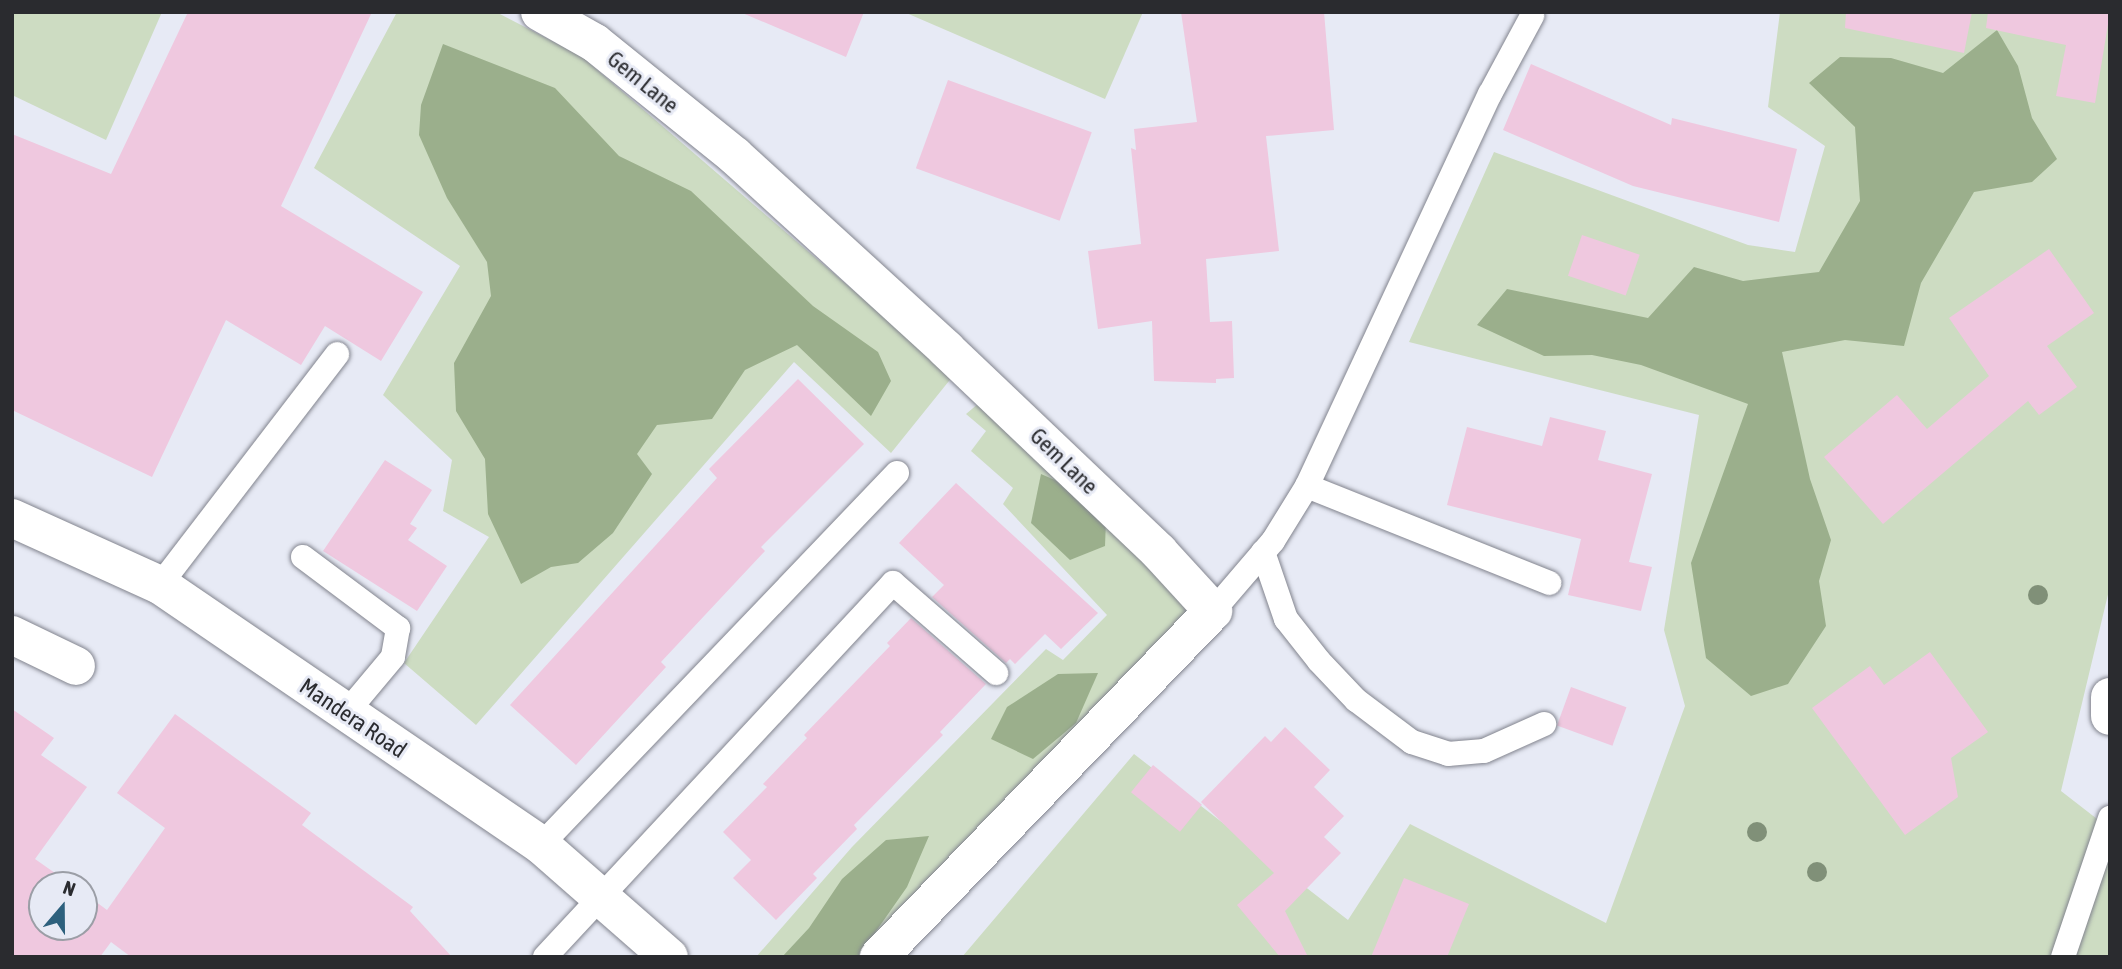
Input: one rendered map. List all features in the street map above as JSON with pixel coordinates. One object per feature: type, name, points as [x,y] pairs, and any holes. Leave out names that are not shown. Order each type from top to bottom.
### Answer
[{"type":"street","name":"Gem Lane","points":[[540,12],[595,43],[735,156],[946,349],[1159,552],[1213,611]]},
{"type":"street","name":"Mandera Road","points":[[12,518],[160,585],[541,845],[670,957]]},
{"type":"street","points":[[879,957],[1213,611]]},
{"type":"street","points":[[12,635],[76,666]]},
{"type":"street","points":[[2110,697],[2110,716]]},
{"type":"lane","points":[[1213,611],[1263,552],[1307,486],[1490,94],[1532,16]]},
{"type":"lane","points":[[160,585],[337,354]]},
{"type":"lane","points":[[541,845],[897,473]]},
{"type":"lane","points":[[1307,486],[1549,583]]},
{"type":"lane","points":[[1263,552],[1286,619],[1319,661],[1356,700],[1412,742],[1448,754],[1484,751],[1544,724]]},
{"type":"lane","points":[[303,557],[398,628],[393,657],[346,713]]},
{"type":"lane","points":[[545,957],[893,583],[996,673]]},
{"type":"lane","points":[[2063,957],[2110,818]]},
{"type":"green space","points":[[12,12],[162,12],[106,140],[12,95]]},
{"type":"green space","points":[[397,12],[496,12],[581,56],[953,376],[891,453],[794,362],[476,725],[404,663],[489,537],[443,511],[452,460],[383,395],[460,266],[314,168]]},
{"type":"green space","points":[[904,12],[1143,12],[1105,99]]},
{"type":"green space","points":[[1780,12],[2110,12],[2110,586],[2061,791],[2110,829],[2110,957],[962,957],[1134,754],[1348,920],[1410,824],[1606,923],[1685,706],[1664,630],[1699,415],[1409,342],[1494,152],[1748,245],[1795,252],[1825,146],[1768,107]]},
{"type":"green space","points":[[1997,30],[2018,66],[2032,118],[2057,159],[2032,182],[1974,192],[1921,283],[1904,346],[1845,340],[1782,352],[1810,479],[1831,540],[1819,581],[1826,626],[1788,684],[1751,696],[1706,658],[1691,563],[1748,404],[1641,365],[1592,355],[1544,356],[1477,325],[1507,289],[1648,318],[1694,267],[1743,281],[1819,272],[1860,201],[1855,127],[1809,83],[1840,57],[1891,58],[1943,73]]},
{"type":"green space","points":[[443,44],[555,88],[619,156],[691,191],[813,306],[878,352],[891,381],[871,416],[797,345],[745,370],[712,419],[657,425],[637,454],[652,474],[613,533],[578,563],[551,567],[521,584],[488,514],[485,459],[456,411],[454,363],[491,296],[487,262],[447,198],[419,135],[421,105]]},
{"type":"green space","points":[[985,398],[1201,610],[871,957],[756,957],[852,847],[1046,649],[1063,660],[1107,615],[1003,504],[1013,488],[971,451],[986,431],[966,414]]},
{"type":"green space","points":[[1041,474],[1073,488],[1106,520],[1105,546],[1070,560],[1031,523]]},
{"type":"green space","points":[[1098,673],[1076,723],[1033,759],[991,739],[1007,707],[1058,674]]},
{"type":"green space","points":[[929,836],[907,887],[858,957],[782,957],[809,928],[842,879],[886,840]]},
{"type":"building","points":[[188,12],[372,12],[281,206],[423,292],[381,361],[325,326],[301,365],[226,320],[152,477],[12,410],[12,134],[111,174]]},
{"type":"building","points":[[740,12],[864,12],[846,57]]},
{"type":"building","points":[[1181,12],[1324,12],[1334,130],[1266,136],[1279,251],[1206,259],[1210,322],[1232,321],[1234,378],[1216,379],[1216,383],[1154,381],[1152,321],[1098,329],[1088,251],[1141,244],[1131,148],[1136,150],[1134,129],[1197,122]]},
{"type":"building","points":[[1846,12],[1972,12],[1964,53],[1845,28]]},
{"type":"building","points":[[1988,12],[2110,12],[2095,103],[2056,96],[2066,45],[1986,28]]},
{"type":"building","points":[[1531,64],[1671,125],[1672,118],[1797,149],[1779,222],[1633,186],[1503,130]]},
{"type":"building","points":[[948,80],[1092,132],[1060,221],[916,168]]},
{"type":"building","points":[[1582,235],[1640,255],[1626,296],[1568,276]]},
{"type":"building","points":[[2049,249],[2094,313],[2047,346],[2077,387],[2039,415],[2028,401],[1883,524],[1824,457],[1897,395],[1927,429],[1989,376],[1949,318]]},
{"type":"building","points":[[798,379],[864,444],[761,547],[765,551],[661,662],[666,667],[576,765],[510,705],[717,478],[709,469]]},
{"type":"building","points":[[1550,417],[1606,431],[1598,460],[1652,474],[1629,562],[1652,567],[1641,611],[1568,595],[1581,539],[1447,505],[1467,427],[1542,446]]},
{"type":"building","points":[[385,460],[432,490],[410,524],[417,528],[408,540],[447,566],[417,611],[323,551]]},
{"type":"building","points":[[956,483],[1098,613],[1061,649],[1045,634],[1015,664],[1010,659],[1006,663],[932,597],[944,585],[899,543]]},
{"type":"building","points":[[911,618],[986,684],[940,732],[943,735],[854,825],[857,829],[813,874],[817,878],[776,920],[733,878],[751,860],[723,832],[767,787],[763,784],[807,738],[804,735],[890,646],[887,643]]},
{"type":"building","points":[[1930,652],[1988,732],[1951,758],[1958,797],[1905,835],[1812,708],[1870,666],[1884,685]]},
{"type":"building","points":[[1571,687],[1626,707],[1612,746],[1557,726]]},
{"type":"building","points":[[12,709],[54,738],[41,755],[87,787],[35,859],[52,871],[28,871],[28,941],[98,941],[98,903],[107,910],[165,828],[117,793],[175,714],[311,813],[302,825],[413,907],[410,911],[452,957],[131,957],[111,942],[100,957],[12,957]]},
{"type":"building","points":[[1285,727],[1330,770],[1314,787],[1344,816],[1324,837],[1341,853],[1285,911],[1308,957],[1280,957],[1237,905],[1274,873],[1201,802],[1265,736],[1271,742]]},
{"type":"building","points":[[1153,765],[1202,805],[1180,832],[1131,792]]},
{"type":"building","points":[[1404,878],[1469,904],[1447,957],[1371,957]]}]
